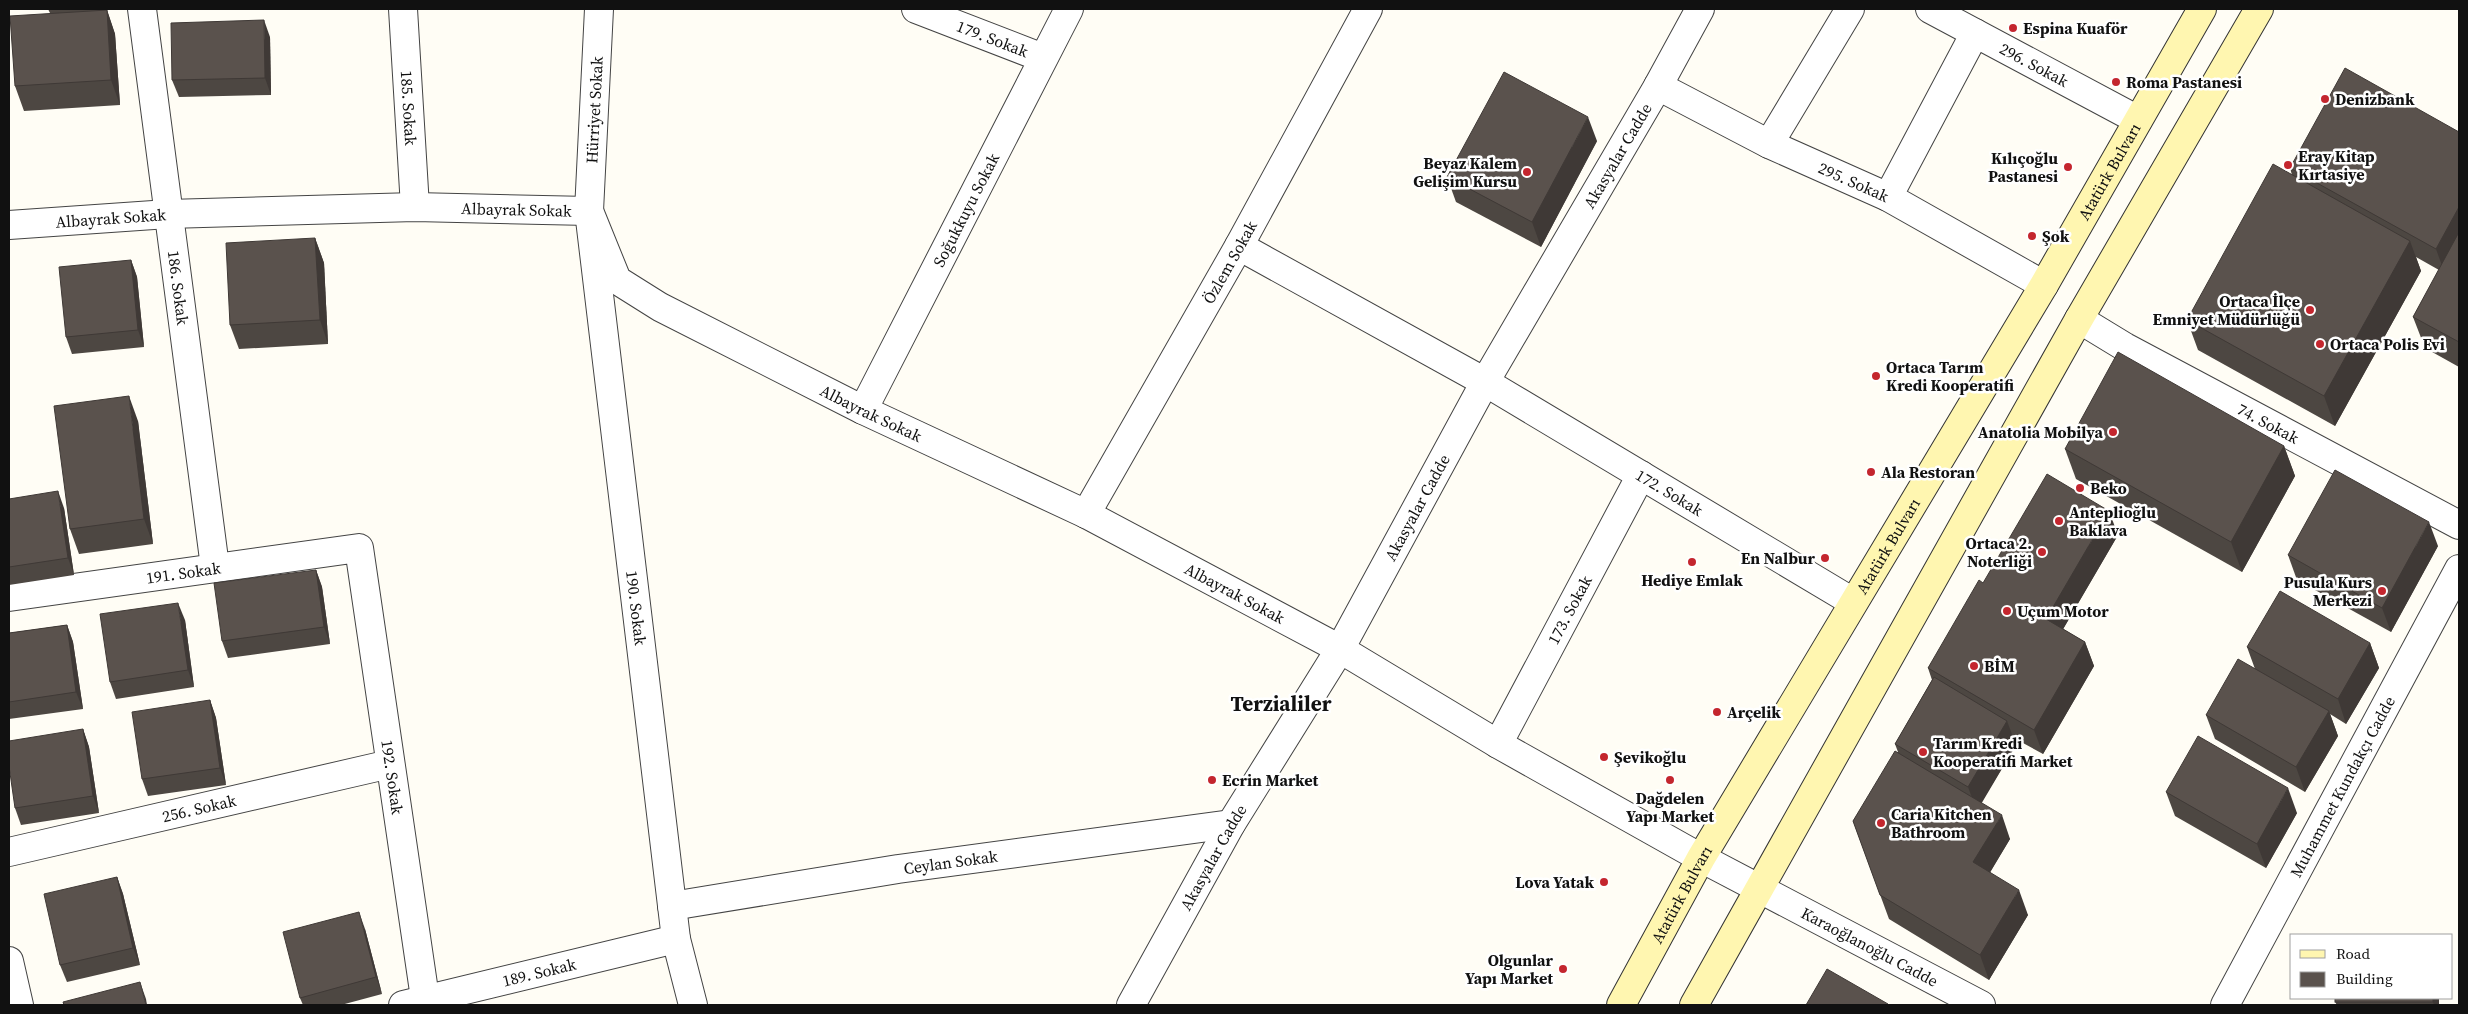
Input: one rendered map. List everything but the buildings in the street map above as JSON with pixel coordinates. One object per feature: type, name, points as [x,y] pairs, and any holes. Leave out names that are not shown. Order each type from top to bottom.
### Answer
[{"type":"main road","name":"Atatürk Bulvarı","points":[[1621,1005],[1701,858],[2044,285],[2202,9]]},
{"type":"main road","points":[[1694,1005],[2079,319],[2259,9]]},
{"type":"street","name":"186. Sokak","points":[[142,9],[215,567]]},
{"type":"street","name":"185. Sokak","points":[[403,9],[414,207]]},
{"type":"street","name":"Hürriyet Sokak","points":[[588,211],[599,9]]},
{"type":"street","name":"179. Sokak","points":[[916,9],[1043,58]]},
{"type":"street","name":"Soğukkuyu Sokak","points":[[863,410],[1069,9]]},
{"type":"street","name":"Özlem Sokak","points":[[1086,514],[1239,246],[1368,9]]},
{"type":"street","name":"Akasyalar Cadde","points":[[1131,1005],[1231,824],[1340,649],[1485,382],[1658,86],[1700,9]]},
{"type":"street","points":[[1769,144],[1850,9]]},
{"type":"street","name":"296. Sokak","points":[[1930,9],[2138,120]]},
{"type":"street","points":[[1888,197],[1975,33]]},
{"type":"street","name":"295. Sokak","points":[[1658,86],[1769,144],[1888,197],[2044,285]]},
{"type":"street","name":"Albayrak Sokak","points":[[9,225],[168,214],[414,207],[588,211],[617,280],[660,307],[863,410],[1086,514],[1340,649],[1498,744],[1701,858]]},
{"type":"street","name":"190. Sokak","points":[[588,211],[676,938],[693,1005]]},
{"type":"street","name":"172. Sokak","points":[[1239,246],[1485,382],[1854,602]]},
{"type":"street","name":"74. Sokak","points":[[2079,319],[2133,352],[2459,525]]},
{"type":"street","name":"173. Sokak","points":[[1498,744],[1641,475]]},
{"type":"street","name":"191. Sokak","points":[[9,597],[359,548]]},
{"type":"street","name":"192. Sokak","points":[[359,548],[390,764],[418,1003]]},
{"type":"street","name":"Muhammet Kundakçı Cadde","points":[[2225,1005],[2459,569]]},
{"type":"street","name":"256. Sokak","points":[[9,852],[390,764]]},
{"type":"street","name":"Ceylan Sokak","points":[[672,906],[898,869],[1231,824]]},
{"type":"street","name":"Karaoğlanoğlu Cadde","points":[[1701,858],[1760,887],[1981,1005]]},
{"type":"street","name":"189. Sokak","points":[[418,1003],[676,938]]},
{"type":"street","points":[[9,961],[19,1005]]},
{"type":"place","name":"Espina Kuaför","points":[[2013,28]]},
{"type":"place","name":"Roma Pastanesi","points":[[2116,82]]},
{"type":"place","name":"Denizbank","points":[[2325,99]]},
{"type":"place","name":"Eray Kitap Kırtasiye","points":[[2288,165]]},
{"type":"place","name":"Kılıçoğlu Pastanesi","points":[[2068,167]]},
{"type":"place","name":"Beyaz Kalem Gelişim Kursu","points":[[1527,172]]},
{"type":"place","name":"Şok","points":[[2032,236]]},
{"type":"place","name":"Ortaca İlçe Emniyet Müdürlüğü","points":[[2310,310]]},
{"type":"place","name":"Ortaca Polis Evi","points":[[2320,344]]},
{"type":"place","name":"Ortaca Tarım Kredi Kooperatifi","points":[[1876,376]]},
{"type":"place","name":"Anatolia Mobilya","points":[[2113,432]]},
{"type":"place","name":"Ala Restoran","points":[[1871,472]]},
{"type":"place","name":"Beko","points":[[2080,488]]},
{"type":"place","name":"Anteplioğlu Baklava","points":[[2059,521]]},
{"type":"place","name":"Ortaca 2. Noterliği","points":[[2042,552]]},
{"type":"place","name":"En Nalbur","points":[[1825,558]]},
{"type":"place","name":"Hediye Emlak","points":[[1692,562]]},
{"type":"place","name":"Pusula Kurs Merkezi","points":[[2382,591]]},
{"type":"place","name":"Uçum Motor","points":[[2007,611]]},
{"type":"place","name":"BİM","points":[[1974,666]]},
{"type":"place","name":"Arçelik","points":[[1717,712]]},
{"type":"place","name":"Tarım Kredi Kooperatifi Market","points":[[1923,752]]},
{"type":"place","name":"Şevikoğlu","points":[[1604,757]]},
{"type":"place","name":"Ecrin Market","points":[[1212,780]]},
{"type":"place","name":"Dağdelen Yapı Market","points":[[1670,780]]},
{"type":"place","name":"Caria Kitchen Bathroom","points":[[1881,823]]},
{"type":"place","name":"Lova Yatak","points":[[1604,882]]},
{"type":"place","name":"Olgunlar Yapı Market","points":[[1563,969]]},
{"type":"district","name":"Terzialiler","points":[[1281,703]]}]
